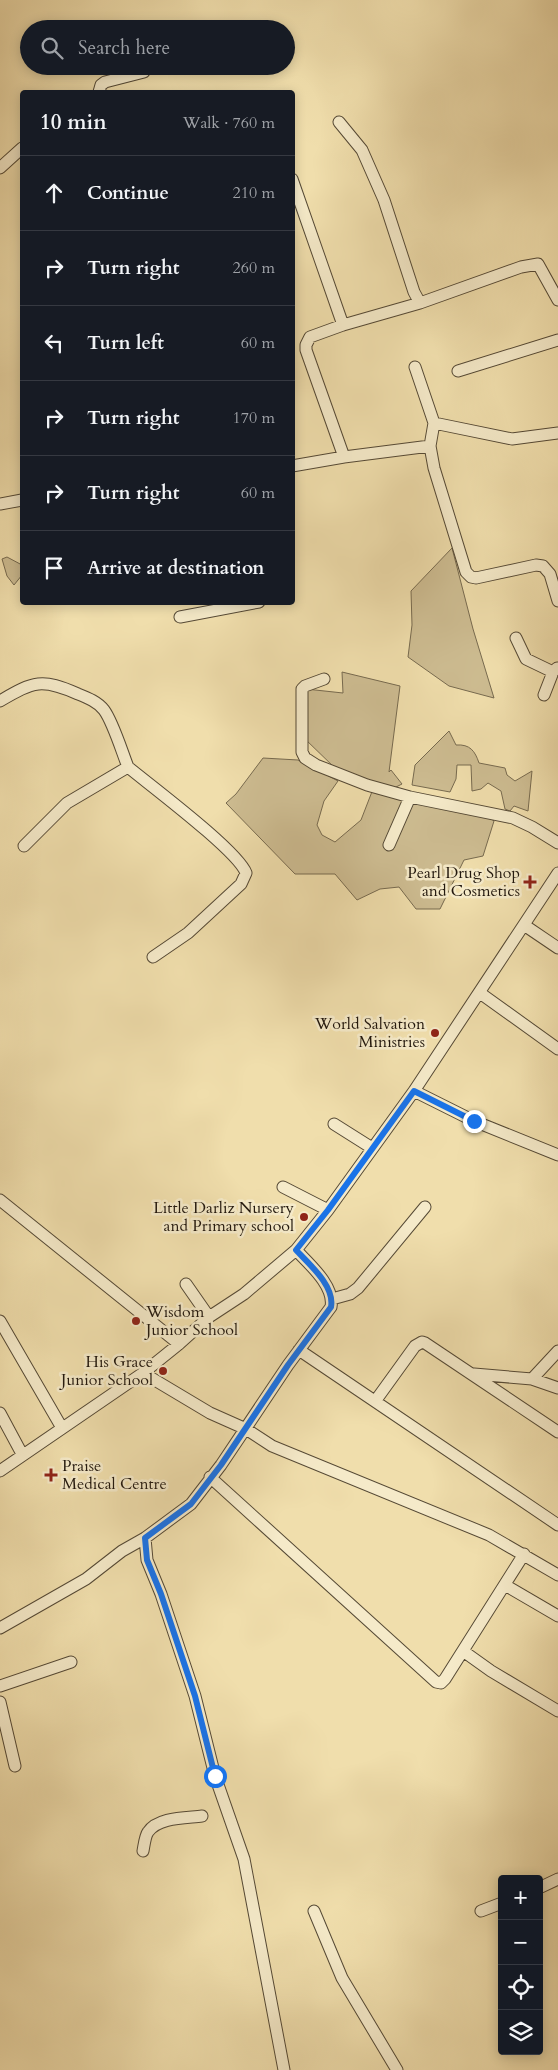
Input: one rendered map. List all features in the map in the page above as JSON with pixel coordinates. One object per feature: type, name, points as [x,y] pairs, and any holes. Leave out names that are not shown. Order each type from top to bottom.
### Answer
[{"type":"street","points":[[100,90],[101,84],[105,82],[132,75]]},
{"type":"street","points":[[339,122],[362,150],[384,200],[414,292],[420,303]]},
{"type":"street","points":[[0,168],[20,150]]},
{"type":"street","points":[[295,188],[343,325]]},
{"type":"street","points":[[344,457],[306,350],[306,344],[310,336],[420,303],[522,267],[538,264],[558,300]]},
{"type":"street","points":[[458,371],[558,340]]},
{"type":"street","points":[[415,367],[434,423],[430,446],[434,468],[466,572],[471,577],[476,578],[536,565],[542,566],[550,574],[558,601]]},
{"type":"street","points":[[434,423],[512,439],[558,433]]},
{"type":"street","points":[[295,465],[430,446]]},
{"type":"street","points":[[0,504],[20,500]]},
{"type":"street","points":[[180,618],[244,605]]},
{"type":"street","points":[[516,638],[526,659],[555,669],[544,695]]},
{"type":"street","points":[[324,679],[302,689],[301,745],[305,758],[316,765],[367,785],[410,797],[513,818],[532,826],[558,843]]},
{"type":"street","points":[[0,701],[36,684],[49,683],[96,703],[106,713],[128,767],[200,826],[242,865],[246,873],[241,884],[188,933],[153,957]]},
{"type":"street","points":[[24,846],[67,802],[128,767]]},
{"type":"street","points":[[389,844],[410,797]]},
{"type":"street","points":[[0,1471],[142,1373],[209,1317],[244,1294],[296,1250],[328,1210],[414,1091],[558,873]]},
{"type":"street","points":[[524,925],[558,948]]},
{"type":"street","points":[[480,993],[558,1049]]},
{"type":"street","points":[[414,1091],[474,1121],[558,1155]]},
{"type":"street","points":[[334,1124],[372,1148]]},
{"type":"street","points":[[283,1187],[328,1210]]},
{"type":"street","points":[[0,1200],[179,1344]]},
{"type":"street","points":[[332,1299],[350,1294],[358,1288],[425,1207]]},
{"type":"street","points":[[0,1628],[86,1579],[122,1551],[145,1538],[191,1504],[331,1307],[332,1299],[325,1284],[296,1250]]},
{"type":"street","points":[[186,1284],[209,1317]]},
{"type":"street","points":[[0,1321],[62,1428]]},
{"type":"street","points":[[376,1400],[415,1346],[422,1342],[430,1345],[558,1432]]},
{"type":"street","points":[[299,1350],[376,1400],[478,1472],[558,1525]]},
{"type":"street","points":[[532,1379],[558,1350]]},
{"type":"street","points":[[142,1373],[210,1413],[246,1429],[278,1448],[488,1536],[524,1554],[558,1575]]},
{"type":"street","points":[[472,1374],[532,1379],[558,1388]]},
{"type":"street","points":[[0,1413],[22,1454]]},
{"type":"street","points":[[210,1477],[436,1682],[441,1684],[446,1679],[524,1554]]},
{"type":"street","points":[[145,1538],[147,1560],[161,1594],[195,1696],[215,1776],[244,1859],[284,2070]]},
{"type":"street","points":[[122,1551],[139,1555],[147,1560]]},
{"type":"street","points":[[505,1585],[558,1616]]},
{"type":"street","points":[[463,1651],[491,1671],[558,1711]]},
{"type":"street","points":[[0,1686],[72,1662]]},
{"type":"street","points":[[0,1702],[16,1766]]},
{"type":"street","points":[[143,1852],[148,1832],[159,1823],[202,1816]]},
{"type":"street","points":[[543,1886],[558,1879]]},
{"type":"street","points":[[481,1911],[498,1905]]},
{"type":"street","points":[[314,1911],[342,1978],[397,2070]]},
{"type":"shaded area","points":[[452,548],[473,629],[494,698],[449,686],[408,657],[412,625],[411,591]]},
{"type":"shaded area","points":[[7,557],[20,564],[20,578],[14,585],[7,576],[2,559]]},
{"type":"shaded area","points":[[342,672],[400,686],[389,772],[391,770],[402,784],[392,789],[336,769],[304,738],[306,689],[343,693]]},
{"type":"shaded area","points":[[449,731],[456,745],[471,749],[479,763],[505,768],[507,775],[515,781],[532,771],[528,811],[514,806],[510,811],[505,809],[501,791],[488,783],[481,789],[472,791],[471,765],[457,765],[456,779],[450,792],[412,785],[415,765]]},
{"type":"shaded area","points":[[263,758],[298,760],[338,781],[324,801],[317,825],[322,835],[335,842],[361,820],[373,789],[486,815],[494,821],[483,856],[464,860],[440,909],[416,909],[399,887],[380,889],[357,900],[335,874],[295,874],[226,803],[236,794]]},
{"type":"place","name":"Pearl Drug Shop and Cosmetics","points":[[530,882]]},
{"type":"place","name":"World Salvation Ministries","points":[[435,1033]]},
{"type":"place","name":"Little Darliz Nursery and Primary school","points":[[304,1217]]},
{"type":"place","name":"Wisdom Junior School","points":[[136,1321]]},
{"type":"place","name":"His Grace Junior School","points":[[163,1371]]},
{"type":"place","name":"Praise Medical Centre","points":[[51,1475]]},
{"type":"route","points":[[215,1776],[195,1696],[161,1594],[147,1560],[144,1547],[145,1538],[191,1504],[221,1465],[288,1365],[331,1307],[332,1298],[325,1284],[296,1250],[328,1210],[414,1091],[474,1121]]}]
